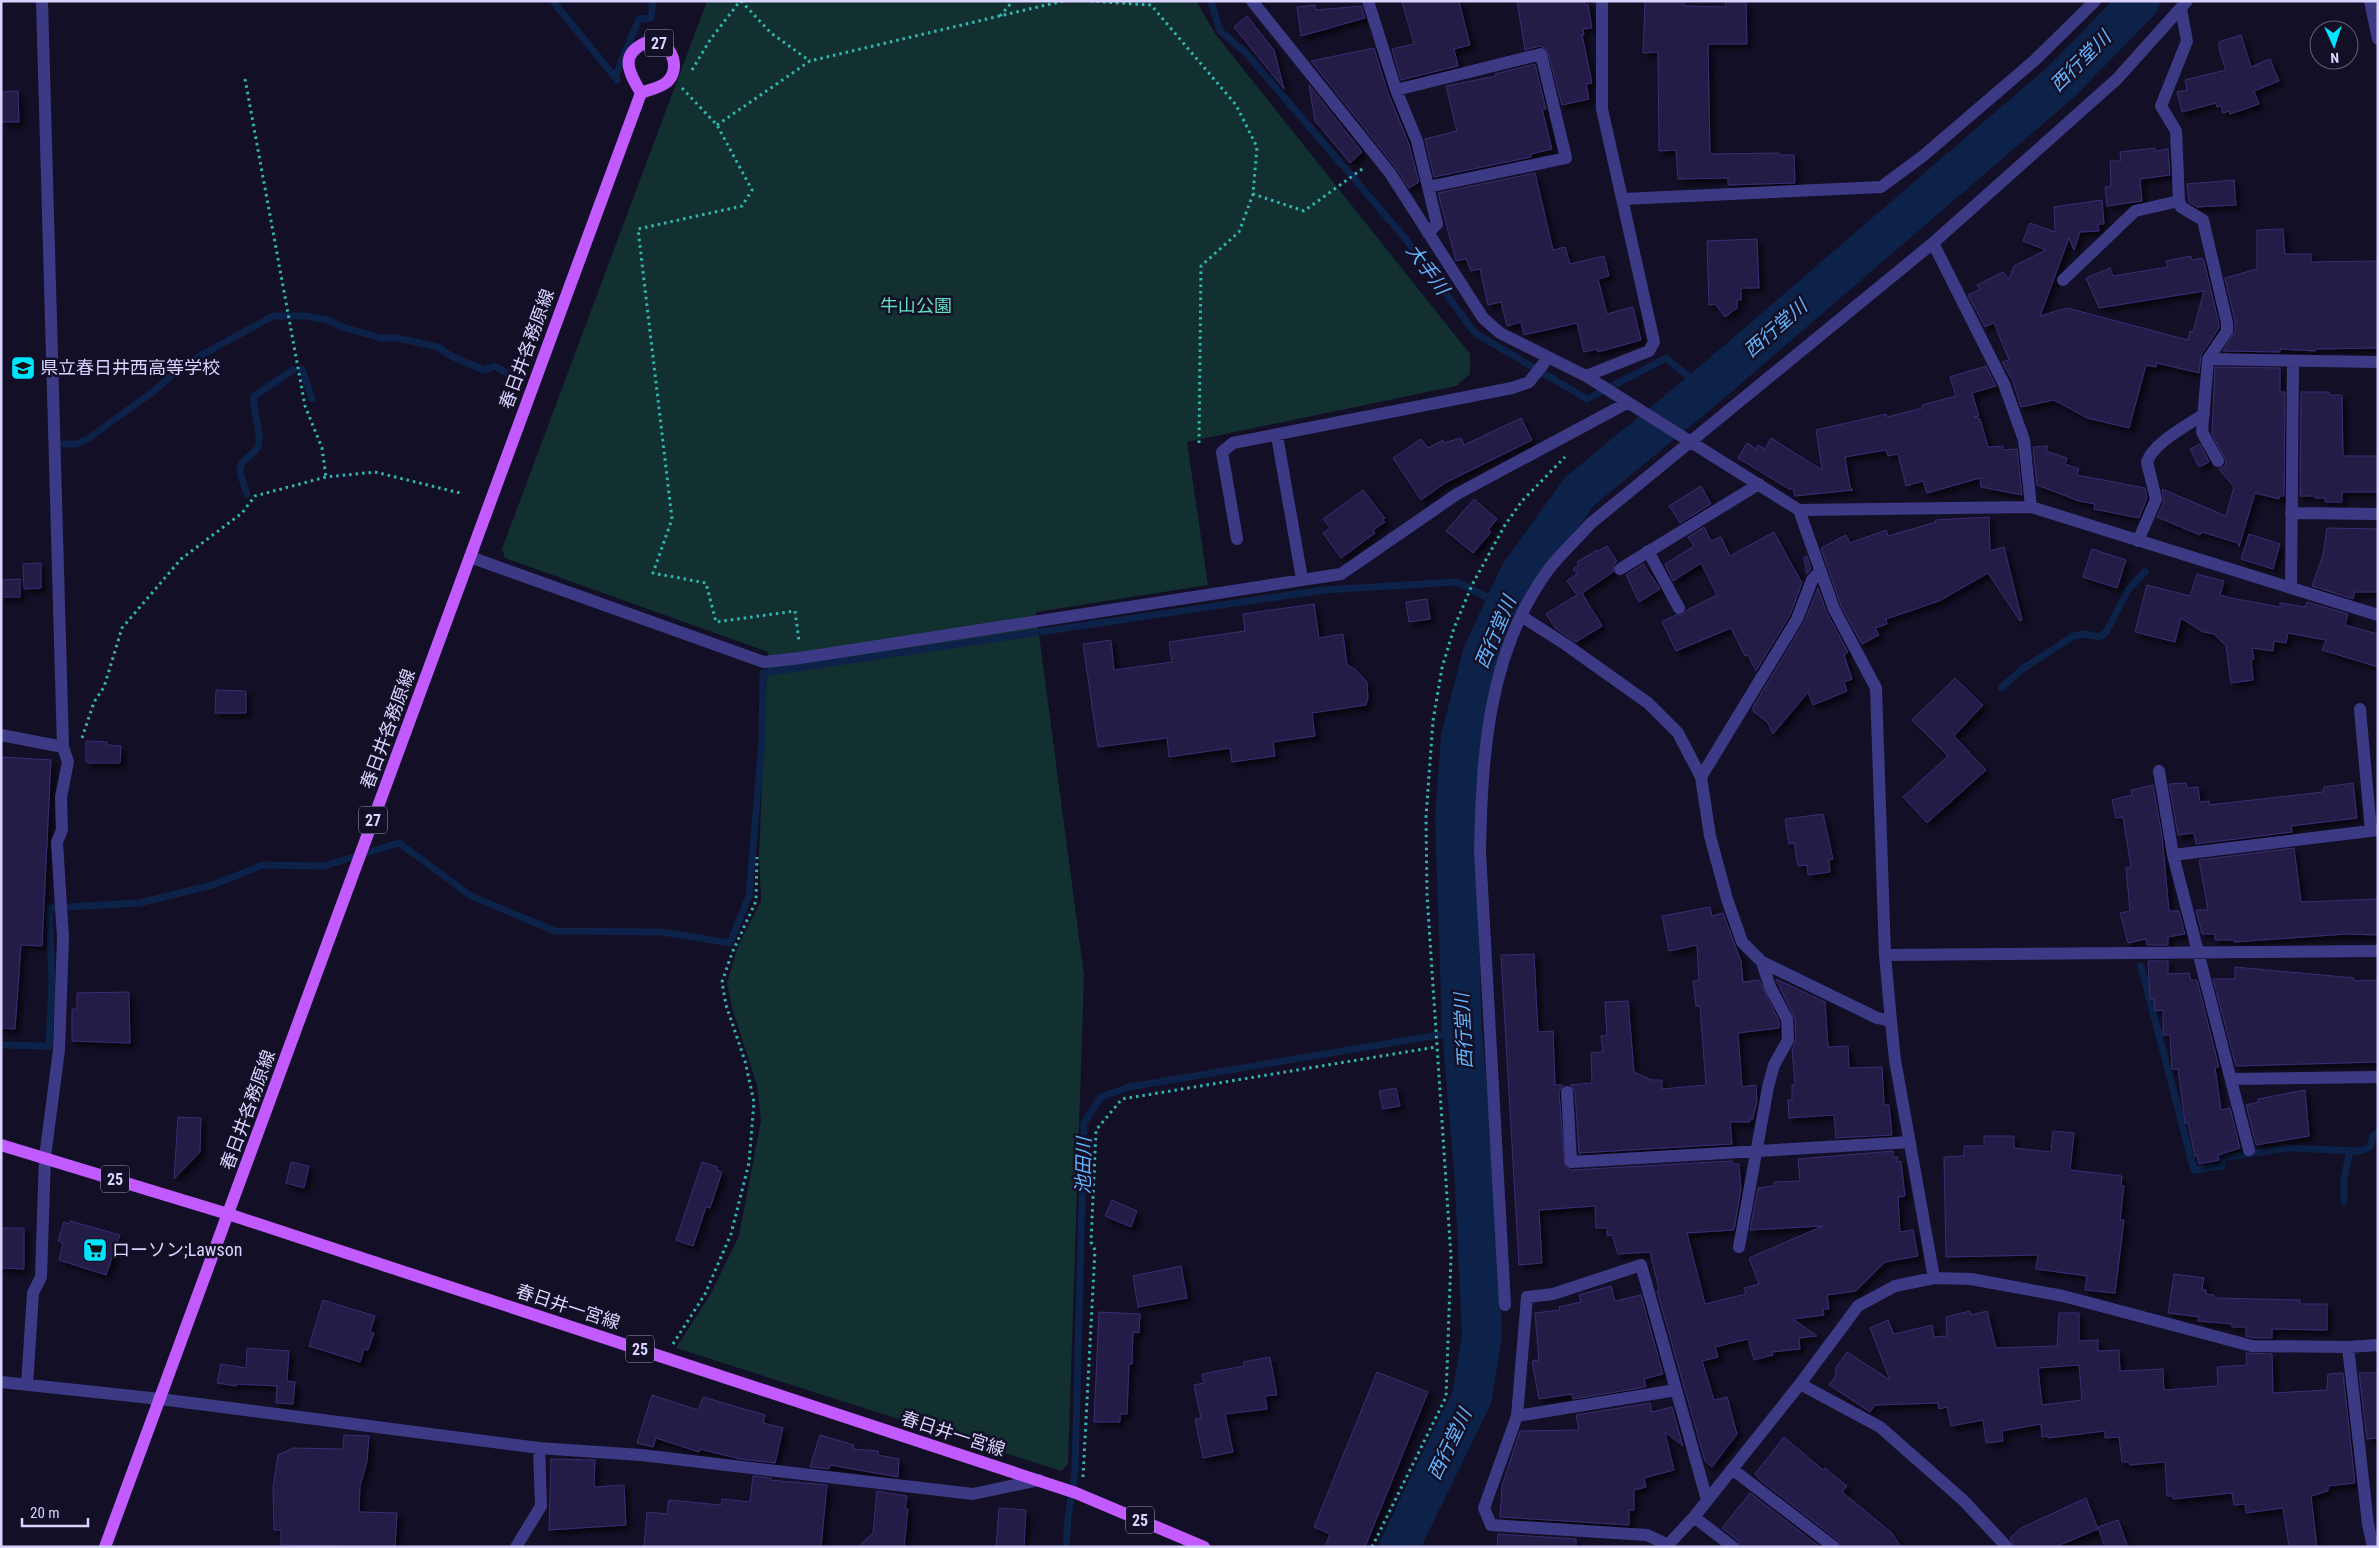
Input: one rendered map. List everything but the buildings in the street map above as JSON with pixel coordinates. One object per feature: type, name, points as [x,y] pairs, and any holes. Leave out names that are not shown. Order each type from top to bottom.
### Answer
[{"type":"main road","name":"春日井各務原線","points":[[105,1547],[641,93]]},
{"type":"main road","name":"春日井一宮線","points":[[1,1145],[228,1214],[1039,1480],[1079,1494],[1204,1547]]},
{"type":"street","points":[[27,1385],[33,1294],[41,1277],[45,1157],[59,1050],[63,938],[57,842],[62,830],[61,797],[68,762],[64,751],[42,1]]},
{"type":"street","points":[[1252,1],[1390,173],[1483,318],[1500,333],[1586,376],[1799,510],[2032,507],[2378,615]]},
{"type":"street","points":[[1368,1],[1396,90],[1417,141],[1437,224],[1428,233]]},
{"type":"street","points":[[1586,376],[1649,351],[1654,342],[1602,109],[1602,1]]},
{"type":"street","points":[[1623,199],[1881,187],[1922,156],[2034,60],[2095,1]]},
{"type":"street","points":[[2370,1],[2378,39]]},
{"type":"street","points":[[2184,5],[2187,41],[2161,106],[2176,131],[2179,201],[2181,207],[2203,220],[2228,323],[2227,331],[2208,360],[2202,432],[2218,461]]},
{"type":"street","points":[[1505,1305],[1480,852],[1482,786],[1490,711],[1503,660],[1521,616],[1550,569],[1590,524],[1933,243],[2117,79],[2184,5]]},
{"type":"street","points":[[1396,90],[1541,54],[1566,158],[1428,187]]},
{"type":"street","points":[[2063,280],[2135,211],[2179,201]]},
{"type":"street","points":[[1933,243],[2004,384],[2024,440],[2032,507]]},
{"type":"street","points":[[1237,539],[1222,452],[1233,443],[1277,436],[1512,388],[1529,382],[1548,358]]},
{"type":"street","points":[[2208,360],[2378,362]]},
{"type":"street","points":[[2290,588],[2293,360]]},
{"type":"street","points":[[470,557],[764,662],[800,658],[1341,574],[1456,494],[1627,403]]},
{"type":"street","points":[[2138,541],[2156,499],[2147,462],[2149,457],[2170,436],[2204,414]]},
{"type":"street","points":[[1277,436],[1302,579]]},
{"type":"street","points":[[1620,569],[1759,484]]},
{"type":"street","points":[[1799,510],[1834,609],[1876,688],[1885,955],[1891,1021],[1895,1060],[1934,1278]]},
{"type":"street","points":[[2291,513],[2378,514]]},
{"type":"street","points":[[1648,551],[1679,608]]},
{"type":"street","points":[[1702,777],[1797,618],[1812,580],[1820,571]]},
{"type":"street","points":[[1521,616],[1648,702],[1678,733],[1702,777],[1710,836],[1727,899],[1742,942],[1762,962],[1877,1018],[1891,1021]]},
{"type":"street","points":[[2173,855],[2374,831],[2360,709]]},
{"type":"street","points":[[1,735],[64,751]]},
{"type":"street","points":[[2159,771],[2173,855],[2249,1150]]},
{"type":"street","points":[[1885,955],[2378,950]]},
{"type":"street","points":[[1739,1247],[1774,1065],[1788,1040],[1787,1019],[1770,987],[1762,962]]},
{"type":"street","points":[[2231,1079],[2378,1077]]},
{"type":"street","points":[[1567,1092],[1571,1162],[1910,1142]]},
{"type":"street","points":[[1707,1500],[1641,1265],[1553,1294],[1527,1297],[1517,1416],[1484,1508],[1491,1525],[1647,1535],[1668,1546],[1694,1517],[1800,1384],[1858,1306],[1895,1286],[1934,1278],[1972,1279],[2063,1296],[2252,1346],[2348,1347],[2378,1345]]},
{"type":"street","points":[[2348,1347],[2373,1524],[2372,1547]]},
{"type":"street","points":[[1,1382],[160,1399],[539,1448],[640,1455],[973,1494],[1039,1480]]},
{"type":"street","points":[[1800,1384],[1880,1427],[1962,1500],[2007,1547]]},
{"type":"street","points":[[1517,1416],[1676,1390]]},
{"type":"street","points":[[516,1547],[541,1506],[539,1448]]},
{"type":"street","points":[[1732,1469],[1834,1547]]},
{"type":"street","points":[[1694,1517],[1733,1547]]},
{"type":"path","points":[[691,72],[710,40],[741,1],[771,33],[810,61]]},
{"type":"path","points":[[1000,16],[1013,1]]},
{"type":"path","points":[[717,125],[810,61],[1063,1]]},
{"type":"path","points":[[1090,1],[1150,3],[1236,105],[1258,148],[1253,194],[1239,232],[1201,266],[1199,443]]},
{"type":"path","points":[[246,79],[305,406],[322,448],[326,477]]},
{"type":"path","points":[[686,80],[681,88],[717,125],[752,190],[742,206],[638,229],[672,519],[653,573],[706,583],[716,622],[795,611],[800,658]]},
{"type":"path","points":[[1253,194],[1304,211],[1377,158]]},
{"type":"path","points":[[1372,1547],[1446,1397],[1451,1257],[1427,895],[1426,817],[1433,722],[1442,668],[1454,628],[1472,585],[1505,525],[1522,501],[1572,452]]},
{"type":"path","points":[[64,751],[80,741],[94,702],[104,687],[122,628],[181,559],[242,513],[255,496],[326,477],[354,472],[375,472],[460,493]]},
{"type":"path","points":[[666,1358],[705,1294],[732,1234],[749,1163],[754,1102],[745,1061],[726,1005],[722,982],[732,953],[756,901],[757,857]]},
{"type":"path","points":[[1079,1494],[1095,1250],[1091,1242],[1096,1130],[1122,1099],[1436,1048]]},
{"type":"green space","name":"牛山公園","points":[[707,1],[1196,1],[1216,35],[1470,354],[1470,374],[1456,386],[1187,442],[1208,585],[1036,612],[1084,975],[1068,1464],[1061,1471],[676,1348],[710,1295],[739,1236],[761,1120],[757,1085],[732,1008],[727,983],[738,946],[761,901],[759,855],[768,652],[505,558],[502,549]]},
{"type":"waterway","points":[[553,1],[617,80]]},
{"type":"waterway","points":[[615,77],[639,19],[651,18],[653,1]]},
{"type":"waterway","name":"大手川","points":[[1211,1],[1220,31],[1246,53],[1405,238],[1475,333],[1587,399],[1666,358],[1704,389]]},
{"type":"waterway","name":"西行堂川","points":[[1399,1547],[1472,1397],[1482,1336],[1475,1185],[1462,1031],[1455,817],[1461,737],[1483,653],[1520,574],[1580,491],[1704,389],[2062,81],[2140,1]]},
{"type":"waterway","points":[[64,444],[76,444],[86,440],[150,394],[185,364],[273,316],[306,316],[328,320],[342,327],[381,338],[397,338],[438,347],[451,356],[484,370],[495,366],[508,374]]},
{"type":"waterway","points":[[302,369],[312,399]]},
{"type":"waterway","points":[[247,494],[241,477],[240,467],[256,450],[259,443],[254,396],[293,370]]},
{"type":"waterway","points":[[2001,688],[2021,670],[2073,636],[2084,634],[2100,637],[2106,632],[2128,590],[2145,572]]},
{"type":"waterway","points":[[1,1045],[49,1046],[52,982],[49,908],[139,903],[213,885],[263,865],[324,866],[399,843],[471,896],[555,931],[662,932],[730,943],[749,896],[762,739],[763,673],[1323,590],[1457,582],[1505,606]]},
{"type":"waterway","points":[[2141,966],[2194,1170],[2222,1166],[2222,1158],[2286,1148],[2360,1151],[2370,1147],[2373,1136],[2378,1133]]},
{"type":"waterway","name":"池田川","points":[[1066,1547],[1075,1472],[1084,1123],[1101,1097],[1129,1087],[1462,1031]]},
{"type":"waterway","points":[[2344,1202],[2344,1179],[2350,1151]]},
{"type":"place","name":"県立春日井西高等学校","points":[[23,368]]},
{"type":"place","name":"ローソン;Lawson","points":[[95,1250]]}]
